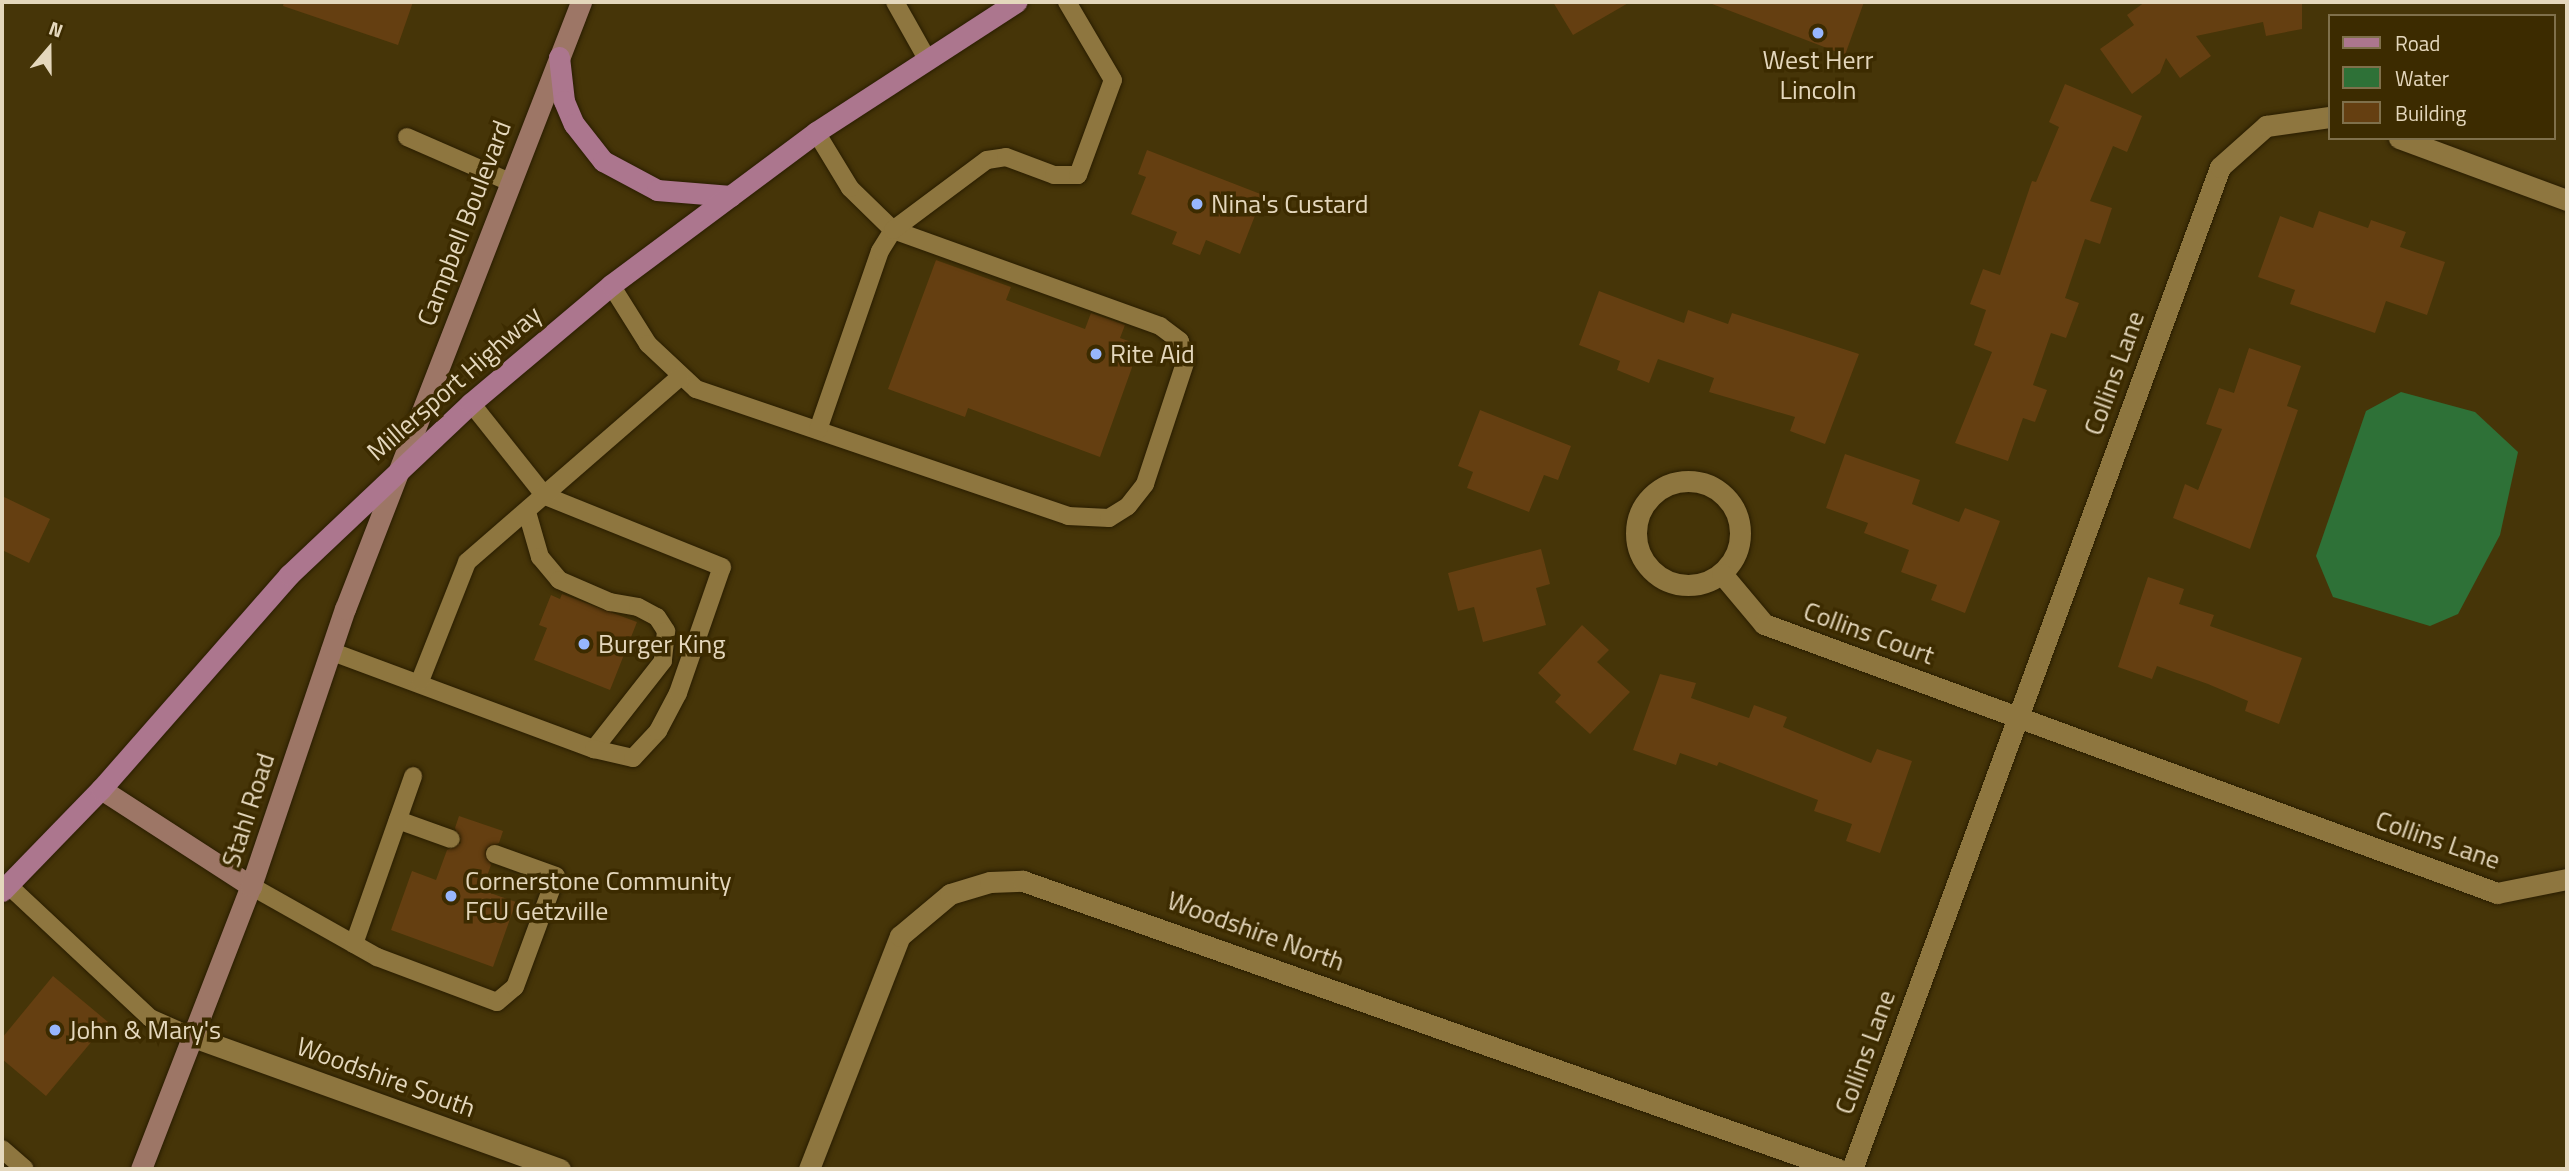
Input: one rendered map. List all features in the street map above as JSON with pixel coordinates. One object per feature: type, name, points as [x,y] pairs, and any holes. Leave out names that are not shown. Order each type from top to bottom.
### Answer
[{"type":"main road","name":"Millersport Highway","points":[[5,888],[101,789],[289,575],[400,465],[611,285],[816,132],[926,57],[1016,2]]},
{"type":"main road","points":[[559,57],[564,101],[574,124],[603,161],[657,190],[731,196]]},
{"type":"street","name":"Campbell Boulevard","points":[[400,465],[580,2]]},
{"type":"street","name":"Collins Lane","points":[[1852,1169],[2220,167],[2266,126],[2328,117]]},
{"type":"street","points":[[2404,140],[2567,200]]},
{"type":"street","name":"Stahl Road","points":[[141,1169],[251,887],[330,651],[400,465]]},
{"type":"street","points":[[1682,480],[1699,481],[1728,498],[1741,528],[1733,561],[1722,573],[1689,585],[1671,583],[1649,567],[1636,543],[1636,525],[1651,494],[1682,480]]},
{"type":"street","name":"Collins Court","points":[[1722,573],[1764,624],[2017,717]]},
{"type":"street","name":"Collins Lane","points":[[2017,717],[2497,893],[2567,879]]},
{"type":"street","points":[[101,789],[251,887]]},
{"type":"street","name":"Woodshire North","points":[[809,1169],[900,936],[950,894],[990,882],[1023,881],[1838,1169]]},
{"type":"street","name":"Woodshire South","points":[[193,1037],[560,1169]]},
{"type":"lane","points":[[895,2],[926,57]]},
{"type":"lane","points":[[818,430],[880,250],[893,230],[987,160],[1006,157],[1054,174],[1078,175],[1113,80],[1067,2]]},
{"type":"lane","points":[[611,285],[648,344],[695,389],[1068,516],[1109,517],[1128,506],[1145,484],[1186,360],[1180,341],[1160,326],[893,230],[850,188],[816,132]]},
{"type":"lane","points":[[407,137],[510,182]]},
{"type":"lane","points":[[420,681],[467,562],[680,377]]},
{"type":"lane","points":[[330,651],[420,681],[594,749],[634,758],[658,731],[678,693],[722,567],[545,496],[471,403]]},
{"type":"lane","points":[[527,512],[540,557],[559,580],[610,602],[638,607],[657,617],[667,631],[663,661],[594,749]]},
{"type":"lane","points":[[354,944],[414,776]]},
{"type":"lane","points":[[398,820],[451,839]]},
{"type":"lane","points":[[251,887],[354,944],[497,1002],[515,987],[556,876],[495,855]]},
{"type":"lane","points":[[5,888],[150,1018],[193,1037]]},
{"type":"lane","points":[[2,1149],[25,1169]]},
{"type":"water","points":[[2401,392],[2475,412],[2518,452],[2500,535],[2458,614],[2430,626],[2333,597],[2316,556],[2366,411]]},
{"type":"building","points":[[284,2],[413,2],[398,45],[283,6]]},
{"type":"building","points":[[1553,2],[1630,2],[1573,35]]},
{"type":"building","name":"West Herr Lincoln","points":[[1707,2],[1864,2],[1845,55]]},
{"type":"building","points":[[2145,2],[2302,2],[2302,29],[2266,36],[2263,22],[2196,36],[2211,56],[2180,78],[2166,58],[2160,73],[2132,94],[2100,49],[2134,25],[2127,15]]},
{"type":"building","points":[[2065,84],[2142,116],[2127,152],[2113,146],[2090,201],[2112,208],[2100,244],[2085,239],[2065,298],[2079,303],[2066,338],[2051,333],[2033,385],[2047,390],[2035,422],[2023,418],[2008,461],[1955,443],[1992,352],[1974,345],[1986,310],[1970,304],[1983,269],[2000,275],[2032,181],[2036,182],[2059,127],[2049,122]]},
{"type":"building","name":"Nina's Custard","points":[[1147,150],[1263,195],[1240,254],[1206,240],[1200,255],[1172,244],[1177,232],[1131,214],[1146,177],[1138,174]]},
{"type":"building","points":[[2319,211],[2368,228],[2371,220],[2406,232],[2400,247],[2445,262],[2427,315],[2386,301],[2375,333],[2290,304],[2295,290],[2258,277],[2280,216],[2313,228]]},
{"type":"building","name":"Rite Aid","points":[[936,260],[1011,287],[1006,300],[1085,329],[1091,313],[1125,325],[1120,338],[1140,345],[1100,457],[968,408],[965,417],[888,389]]},
{"type":"building","points":[[1599,291],[1684,323],[1688,310],[1728,324],[1732,313],[1859,354],[1825,444],[1790,431],[1795,417],[1709,392],[1714,378],[1658,359],[1649,383],[1617,370],[1620,361],[1579,345]]},
{"type":"building","points":[[2249,348],[2301,366],[2287,406],[2298,410],[2250,549],[2173,518],[2185,484],[2198,490],[2222,429],[2206,424],[2219,388],[2234,393]]},
{"type":"building","points":[[1480,410],[1571,446],[1558,480],[1544,475],[1529,512],[1467,488],[1473,472],[1458,466]]},
{"type":"building","points":[[1845,454],[1920,480],[1912,504],[1959,522],[1965,508],[2000,521],[1965,613],[1931,600],[1937,585],[1901,572],[1909,550],[1864,533],[1868,523],[1826,508]]},
{"type":"building","points":[[2,496],[50,519],[29,563],[2,550]]},
{"type":"building","points":[[1541,549],[1550,584],[1536,588],[1546,625],[1483,642],[1474,607],[1458,611],[1448,573]]},
{"type":"building","points":[[2148,577],[2184,589],[2179,604],[2214,615],[2210,626],[2302,658],[2279,724],[2245,711],[2248,701],[2208,684],[2157,666],[2152,679],[2118,667]]},
{"type":"building","name":"Burger King","points":[[562,594],[637,622],[610,690],[534,660],[547,628],[539,625],[551,595],[560,599]]},
{"type":"building","points":[[1582,625],[1609,650],[1597,662],[1630,692],[1590,734],[1555,702],[1561,695],[1538,673]]},
{"type":"building","points":[[1660,674],[1696,683],[1691,698],[1749,718],[1754,705],[1787,717],[1783,727],[1871,763],[1877,749],[1912,761],[1880,853],[1846,841],[1852,824],[1814,811],[1818,800],[1719,762],[1717,766],[1680,753],[1676,765],[1633,750]]},
{"type":"building","name":"Cornerstone Community FCU Getzville","points":[[459,816],[503,831],[499,843],[485,850],[491,865],[482,890],[516,902],[493,967],[391,930],[412,871],[436,880],[447,850],[461,843],[455,828]]},
{"type":"building","name":"John & Mary's","points":[[53,976],[108,1022],[46,1096],[2,1059],[2,1038]]},
{"type":"place","name":"West Herr Lincoln","points":[[1818,33]]},
{"type":"place","name":"Nina's Custard","points":[[1197,204]]},
{"type":"place","name":"Rite Aid","points":[[1096,354]]},
{"type":"place","name":"Burger King","points":[[584,644]]},
{"type":"place","name":"Cornerstone Community FCU Getzville","points":[[451,896]]},
{"type":"place","name":"John & Mary's","points":[[55,1030]]}]
